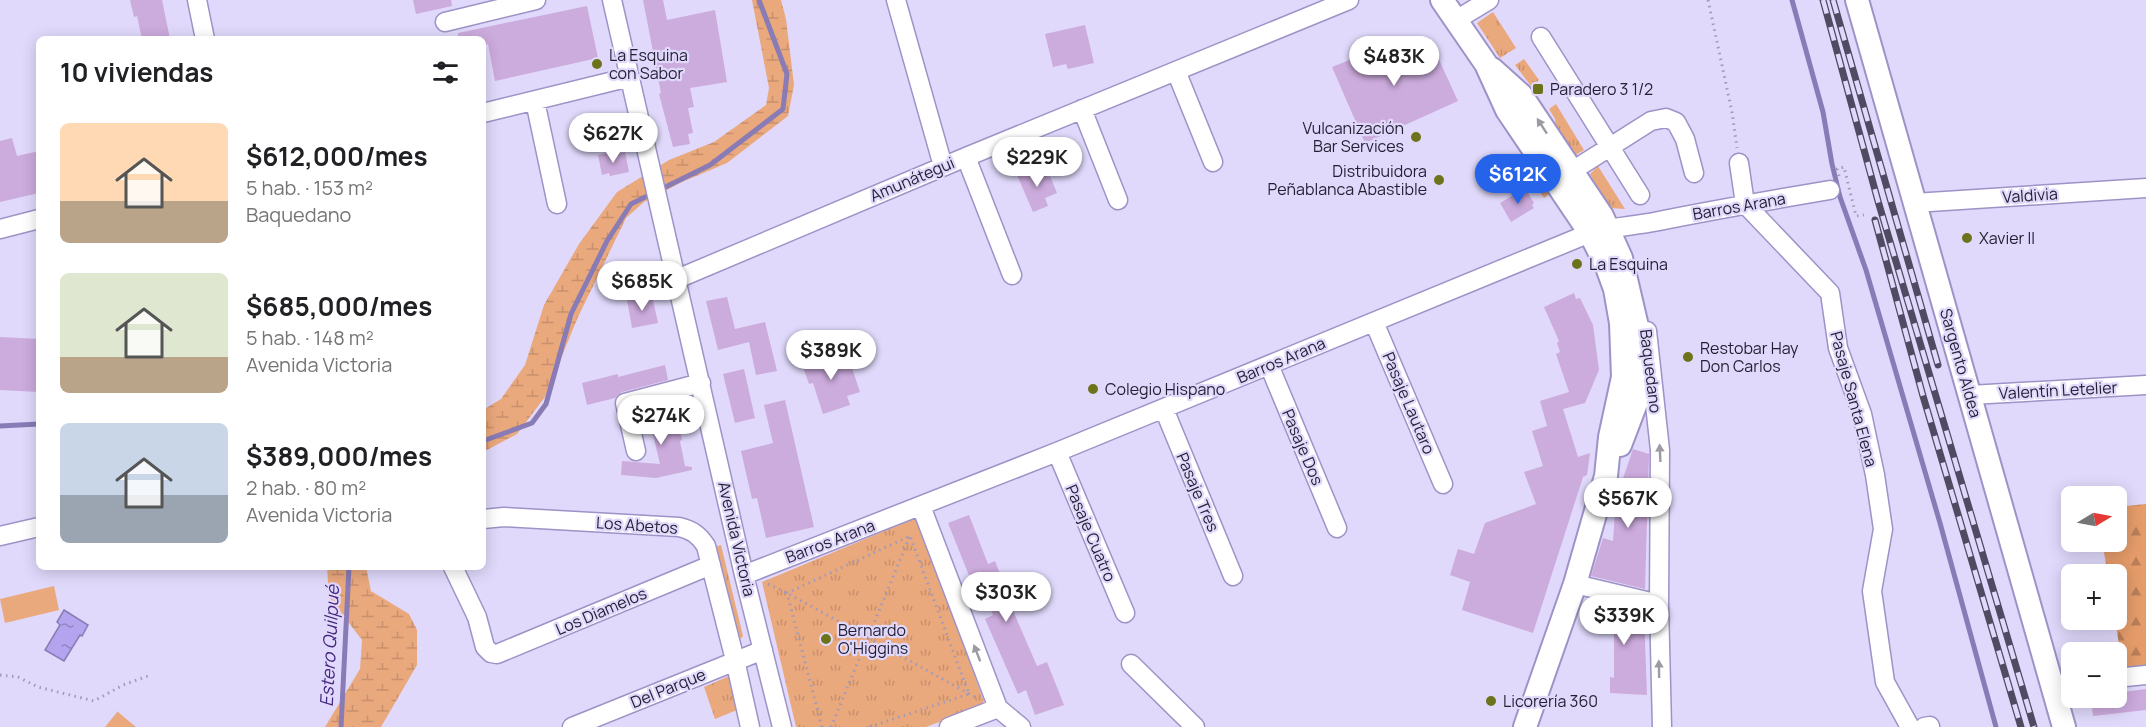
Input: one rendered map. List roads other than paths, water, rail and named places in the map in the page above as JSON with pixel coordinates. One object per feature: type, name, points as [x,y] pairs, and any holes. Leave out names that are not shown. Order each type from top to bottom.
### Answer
[{"type":"main road","name":"Baquedano","points":[[1442,0],[1486,64],[1507,110],[1621,258]]},
{"type":"main road","name":"Sargento Aldea","points":[[1857,0],[1970,395],[2061,681]]},
{"type":"main road","name":"Baquedano","points":[[1486,64],[1521,95],[1572,171],[1599,231]]},
{"type":"main road","points":[[1599,231],[1607,267],[1615,289],[1624,359],[1623,378],[1610,437],[1606,476]]},
{"type":"main road","points":[[1525,727],[1575,584],[1606,476],[1636,403],[1639,379],[1639,335],[1621,258]]},
{"type":"main road","name":"Sargento Aldea","points":[[2063,708],[2064,727]]},
{"type":"street","points":[[196,0],[205,36]]},
{"type":"street","points":[[445,22],[536,0]]},
{"type":"street","name":"Avenida Victoria","points":[[612,0],[744,574],[782,727]]},
{"type":"street","points":[[896,0],[943,166]]},
{"type":"street","name":"Amunátegui","points":[[677,279],[943,166],[1348,0]]},
{"type":"street","points":[[1456,20],[1489,0]]},
{"type":"street","points":[[1541,37],[1640,195]]},
{"type":"street","points":[[1176,71],[1213,162]]},
{"type":"street","points":[[486,112],[630,77]]},
{"type":"street","points":[[534,101],[557,204]]},
{"type":"street","points":[[1082,109],[1118,200]]},
{"type":"street","points":[[1572,171],[1651,121],[1666,118],[1676,122],[1685,139],[1694,173]]},
{"type":"street","points":[[966,157],[1012,275]]},
{"type":"street","points":[[1739,163],[1745,204]]},
{"type":"street","name":"Valdivia","points":[[1914,203],[2146,188]]},
{"type":"street","name":"Barros Arana","points":[[744,574],[1057,452],[1599,231],[1830,190]]},
{"type":"street","name":"Pasaje Santa Elena","points":[[1745,204],[1830,293],[1838,348],[1862,414],[1875,475],[1883,529],[1872,591],[1885,682],[1910,727]]},
{"type":"street","points":[[0,229],[36,220]]},
{"type":"street","name":"Baquedano","points":[[1621,258],[1632,276],[1641,303],[1653,378],[1660,450],[1659,604],[1662,727]]},
{"type":"street","name":"Pasaje Lautaro","points":[[1374,322],[1443,483]]},
{"type":"street","name":"Pasaje Dos","points":[[1269,365],[1338,528]]},
{"type":"street","points":[[636,452],[625,403],[701,383]]},
{"type":"street","name":"Valentín Letelier","points":[[1970,395],[2146,386]]},
{"type":"street","name":"Pasaje Tres","points":[[1164,409],[1233,576]]},
{"type":"street","name":"Pasaje Cuatro","points":[[1057,452],[1125,613]]},
{"type":"street","points":[[921,506],[998,708],[1021,727]]},
{"type":"street","name":"Los Abetos","points":[[486,519],[504,517],[679,527],[689,529],[700,537],[706,546],[750,727]]},
{"type":"street","points":[[0,536],[36,528]]},
{"type":"street","name":"Los Diamelos","points":[[454,570],[477,617],[484,647],[491,653],[502,653],[711,565]]},
{"type":"street","points":[[1575,584],[1659,604]]},
{"type":"street","name":"Del Parque","points":[[573,727],[735,660],[763,651]]},
{"type":"street","points":[[1131,664],[1195,727]]},
{"type":"street","points":[[2127,677],[2146,675]]},
{"type":"street","points":[[949,727],[998,708]]},
{"type":"water","points":[[64,610],[88,625],[64,661],[45,650],[60,625],[57,622]]},
{"type":"waterway","name":"Estero Quilpué","points":[[486,440],[532,423],[546,404],[571,314],[607,241],[631,204],[710,165],[783,109],[787,74],[759,0]]},
{"type":"waterway","points":[[1792,0],[1823,112],[1840,197],[1866,270],[1940,523],[1996,727]]},
{"type":"waterway","points":[[0,426],[36,424]]},
{"type":"waterway","name":"Estero Quilpué","points":[[341,727],[349,570]]},
{"type":"railway","points":[[1823,0],[1878,201],[2034,727]]},
{"type":"railway","points":[[1833,0],[1938,365]]},
{"type":"railway","points":[[1875,220],[1923,396],[2021,727]]},
{"type":"place","name":"La Esquina con Sabor","points":[[597,64]]},
{"type":"place","name":"Paradero 3 1/2","points":[[1538,89]]},
{"type":"place","name":"Vulcanización Bar Services","points":[[1416,137]]},
{"type":"place","name":"Distribuidora Peñablanca Abastible","points":[[1439,180]]},
{"type":"place","name":"Xavier II","points":[[1967,238]]},
{"type":"place","name":"La Esquina","points":[[1577,264]]},
{"type":"place","name":"Restobar Hay Don Carlos","points":[[1688,357]]},
{"type":"place","name":"Colegio Hispano","points":[[1093,389]]},
{"type":"place","name":"Bernardo O'Higgins","points":[[826,639]]},
{"type":"place","name":"Licorería 360","points":[[1491,701]]}]
